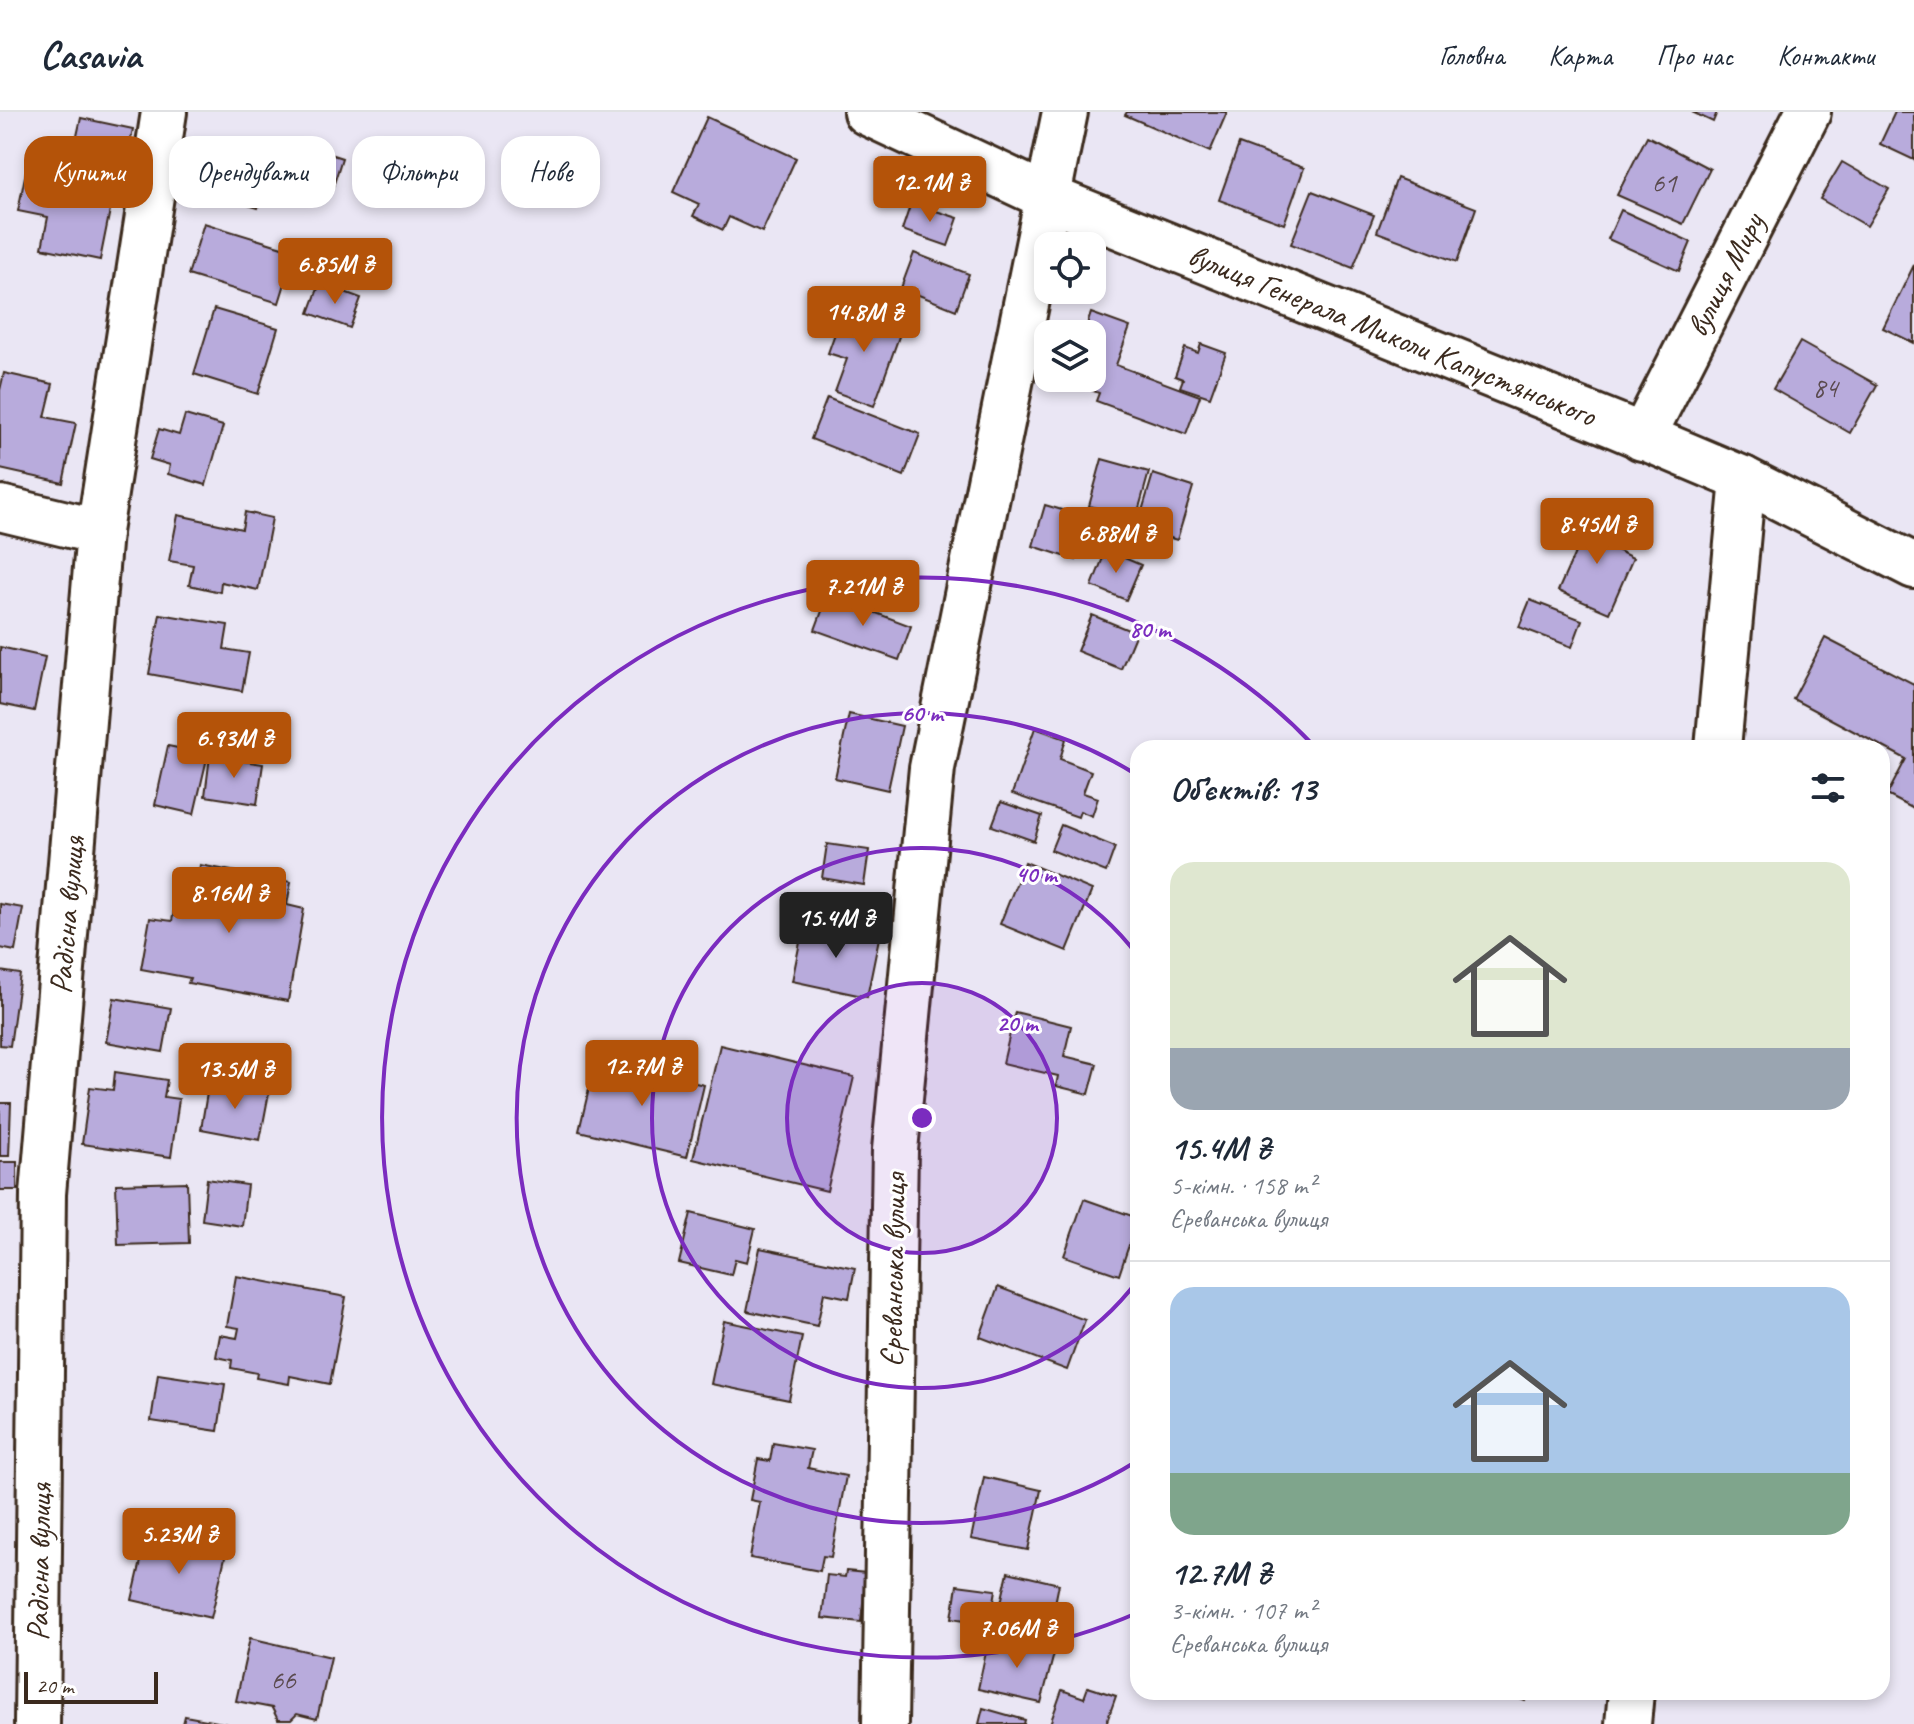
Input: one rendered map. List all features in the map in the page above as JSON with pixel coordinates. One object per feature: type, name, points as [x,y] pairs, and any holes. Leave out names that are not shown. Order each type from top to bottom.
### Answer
[{"type":"street","name":"Радісна вулиця","points":[[37,1724],[43,1194],[99,532],[164,112]]},
{"type":"street","name":"вулиця Генерала Миколи Капустянського","points":[[866,112],[1047,197],[1743,479],[1914,566]]},
{"type":"street","name":"Єреванська вулиця","points":[[885,1724],[895,1150],[932,768],[1065,112]]},
{"type":"street","name":"вулиця Миру","points":[[1642,438],[1808,112]]},
{"type":"street","points":[[1719,740],[1743,479]]},
{"type":"street","points":[[0,508],[99,532]]},
{"type":"street","points":[[1628,1724],[1630,1700]]},
{"type":"building","points":[[1127,112],[1227,112],[1210,152],[1125,115]]},
{"type":"building","points":[[1692,112],[1717,112],[1713,122]]},
{"type":"building","points":[[1895,112],[1914,112],[1914,160],[1880,144]]},
{"type":"building","points":[[707,117],[796,158],[762,232],[729,217],[723,230],[693,216],[699,204],[673,192]]},
{"type":"building","points":[[81,118],[133,129],[131,136],[77,136]]},
{"type":"building","points":[[1647,136],[1710,169],[1683,224],[1617,195]]},
{"type":"building","points":[[1239,144],[1304,168],[1284,224],[1219,200]]},
{"type":"building","points":[[336,156],[342,158],[336,177]]},
{"type":"building","points":[[1842,162],[1889,189],[1867,226],[1820,199]]},
{"type":"building","points":[[1397,178],[1476,208],[1457,262],[1377,232]]},
{"type":"building","points":[[24,181],[24,208],[110,208],[100,260],[42,248],[48,217],[18,211]]},
{"type":"building","points":[[1312,191],[1374,215],[1353,268],[1291,244]]},
{"type":"building","points":[[911,203],[958,218],[948,246],[902,230]]},
{"type":"building","points":[[1621,210],[1691,242],[1679,271],[1608,239]]},
{"type":"building","points":[[204,223],[295,251],[279,303],[188,275]]},
{"type":"building","points":[[914,253],[969,274],[956,310],[901,288]]},
{"type":"building","points":[[1914,265],[1914,343],[1883,328]]},
{"type":"building","points":[[320,283],[361,298],[350,328],[309,313]]},
{"type":"building","points":[[844,308],[902,328],[874,406],[835,392],[847,359],[828,353]]},
{"type":"building","points":[[214,309],[278,328],[258,394],[194,374]]},
{"type":"building","points":[[1091,313],[1130,327],[1116,365],[1200,396],[1186,434],[1096,401],[1099,393],[1096,392],[1106,392],[1106,320],[1089,320]]},
{"type":"building","points":[[1800,342],[1877,385],[1850,433],[1773,389]]},
{"type":"building","points":[[1201,344],[1226,353],[1210,397],[1180,387],[1183,379],[1175,376],[1185,348],[1198,353]]},
{"type":"building","points":[[4,373],[53,384],[45,417],[76,423],[63,483],[0,469],[0,390]]},
{"type":"building","points":[[827,398],[920,434],[904,476],[811,439]]},
{"type":"building","points":[[185,415],[223,426],[206,485],[168,474],[170,465],[150,459],[159,429],[179,435]]},
{"type":"building","points":[[1102,459],[1149,472],[1136,519],[1089,506]]},
{"type":"building","points":[[1153,474],[1193,487],[1177,540],[1137,528]]},
{"type":"building","points":[[1045,505],[1089,518],[1076,560],[1033,546]]},
{"type":"building","points":[[245,512],[272,518],[258,590],[221,582],[220,592],[189,585],[193,565],[169,561],[178,515],[242,529]]},
{"type":"building","points":[[1593,512],[1620,524],[1610,547],[1633,558],[1609,613],[1558,591]]},
{"type":"building","points":[[1106,550],[1141,565],[1126,600],[1092,586]]},
{"type":"building","points":[[828,595],[911,626],[899,660],[815,630]]},
{"type":"building","points":[[1530,600],[1582,620],[1572,647],[1519,627]]},
{"type":"building","points":[[160,614],[228,625],[224,649],[249,653],[242,691],[149,674]]},
{"type":"building","points":[[1092,615],[1136,633],[1121,669],[1077,651]]},
{"type":"building","points":[[1825,638],[1914,684],[1914,809],[1890,797],[1890,789],[1906,759],[1890,751],[1890,740],[1870,740],[1793,699]]},
{"type":"building","points":[[0,647],[45,657],[34,711],[0,704]]},
{"type":"building","points":[[849,714],[902,726],[888,790],[835,778]]},
{"type":"building","points":[[1035,728],[1066,739],[1060,759],[1091,771],[1083,793],[1098,798],[1092,816],[1080,811],[1078,817],[1012,794]]},
{"type":"building","points":[[168,746],[208,754],[194,814],[155,805]]},
{"type":"building","points":[[210,756],[263,764],[257,804],[205,796]]},
{"type":"building","points":[[1001,802],[1042,816],[1034,841],[992,826]]},
{"type":"building","points":[[1061,825],[1115,847],[1106,872],[1051,850]]},
{"type":"building","points":[[827,844],[869,850],[864,885],[822,878]]},
{"type":"building","points":[[1025,862],[1092,890],[1067,951],[1000,924]]},
{"type":"building","points":[[200,865],[291,882],[287,905],[304,909],[288,1001],[188,983],[190,978],[141,969],[150,918],[172,921],[179,885],[196,888]]},
{"type":"building","points":[[0,904],[23,908],[15,951],[0,948]]},
{"type":"building","points":[[804,923],[879,938],[867,997],[792,981]]},
{"type":"building","points":[[0,971],[20,974],[10,1046],[0,1045]]},
{"type":"building","points":[[114,998],[171,1008],[163,1052],[106,1042]]},
{"type":"building","points":[[1015,1012],[1071,1026],[1064,1056],[1097,1064],[1089,1094],[1056,1086],[1058,1076],[1003,1063]]},
{"type":"building","points":[[720,1045],[854,1077],[827,1191],[693,1159]]},
{"type":"building","points":[[596,1059],[704,1085],[687,1157],[579,1131]]},
{"type":"building","points":[[115,1072],[167,1080],[164,1097],[179,1099],[171,1157],[82,1144],[90,1087],[113,1090]]},
{"type":"building","points":[[209,1081],[269,1093],[260,1140],[201,1129]]},
{"type":"building","points":[[0,1103],[11,1103],[9,1156],[0,1156]]},
{"type":"building","points":[[0,1162],[17,1162],[17,1190],[0,1190]]},
{"type":"building","points":[[207,1179],[247,1185],[242,1226],[202,1220]]},
{"type":"building","points":[[187,1182],[189,1243],[118,1245],[116,1184]]},
{"type":"building","points":[[1084,1199],[1130,1215],[1130,1242],[1119,1275],[1064,1256]]},
{"type":"building","points":[[691,1213],[755,1229],[747,1262],[735,1259],[731,1275],[679,1263]]},
{"type":"building","points":[[760,1248],[855,1268],[849,1298],[824,1293],[817,1326],[747,1311]]},
{"type":"building","points":[[236,1276],[346,1297],[330,1384],[290,1376],[289,1384],[256,1378],[257,1373],[231,1368],[232,1360],[216,1357],[220,1335],[237,1338],[239,1328],[227,1326]]},
{"type":"building","points":[[998,1287],[1085,1320],[1067,1370],[980,1337]]},
{"type":"building","points":[[724,1321],[802,1337],[789,1400],[711,1384]]},
{"type":"building","points":[[158,1374],[225,1384],[218,1431],[151,1421]]},
{"type":"building","points":[[773,1443],[812,1450],[808,1468],[846,1476],[831,1557],[823,1556],[820,1571],[750,1558],[760,1502],[750,1500],[758,1459],[770,1461]]},
{"type":"building","points":[[984,1477],[1041,1490],[1028,1550],[971,1539]]},
{"type":"building","points":[[147,1535],[226,1553],[211,1618],[132,1600]]},
{"type":"building","points":[[846,1571],[866,1573],[861,1622],[822,1618],[827,1575],[845,1577]]},
{"type":"building","points":[[1008,1572],[1059,1584],[1049,1633],[997,1621]]},
{"type":"building","points":[[957,1585],[996,1590],[990,1624],[952,1618]]},
{"type":"building","points":[[995,1637],[1055,1650],[1041,1703],[978,1689],[986,1652],[992,1653]]},
{"type":"building","points":[[250,1638],[331,1657],[317,1719],[297,1714],[291,1720],[278,1720],[272,1708],[236,1701]]},
{"type":"building","points":[[1088,1687],[1116,1696],[1106,1724],[1050,1724],[1062,1690],[1084,1698]]},
{"type":"building","points":[[983,1708],[1025,1720],[1024,1724],[979,1724]]},
{"type":"building","points":[[185,1716],[228,1724],[183,1724]]}]
